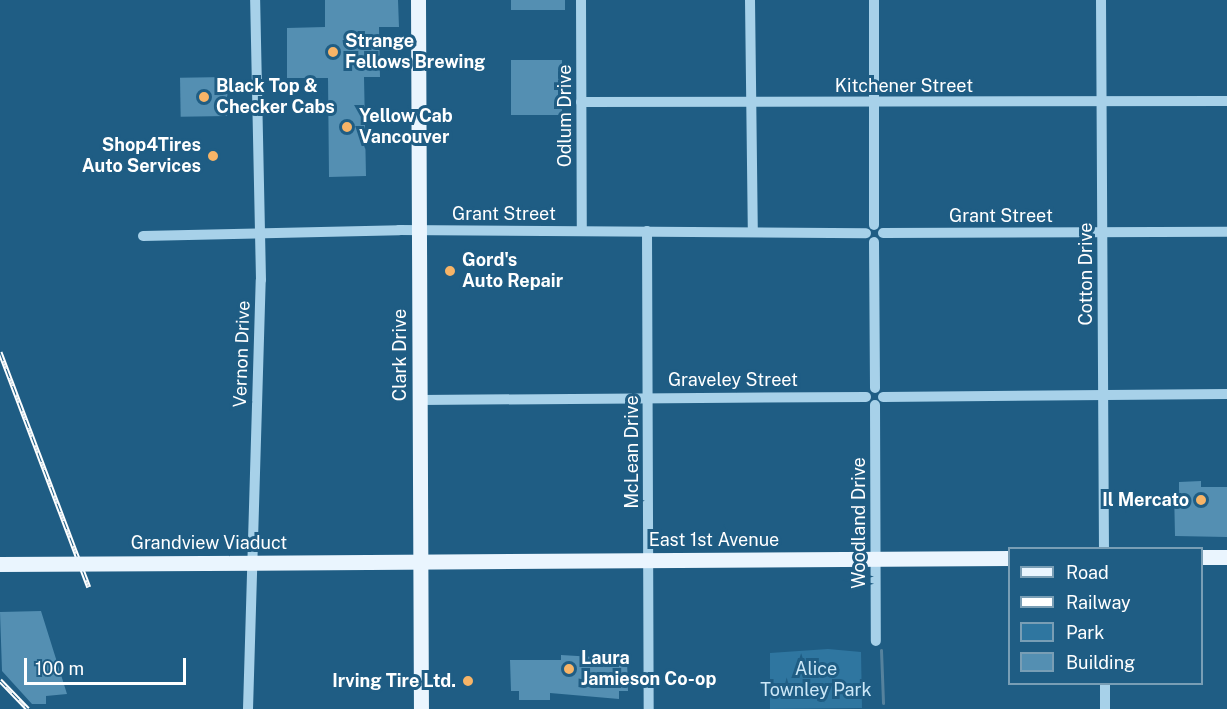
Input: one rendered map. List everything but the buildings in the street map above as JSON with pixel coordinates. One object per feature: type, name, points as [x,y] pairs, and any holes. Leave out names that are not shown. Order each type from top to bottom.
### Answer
[{"type":"main road","name":"Clark Drive","points":[[418,0],[421,709]]},
{"type":"main road","points":[[1203,557],[1227,557]]},
{"type":"main road","name":"East 1st Avenue","points":[[419,562],[1008,558]]},
{"type":"main road","name":"Grandview Viaduct","points":[[0,564],[419,562]]},
{"type":"street","name":"Vernon Drive","points":[[248,709],[259,233],[255,0]]},
{"type":"street","name":"Odlum Drive","points":[[581,0],[582,231]]},
{"type":"street","points":[[750,0],[753,232]]},
{"type":"street","points":[[874,0],[878,229],[874,242],[875,399]]},
{"type":"street","name":"Cotton Drive","points":[[1101,0],[1104,547]]},
{"type":"street","name":"Kitchener Street","points":[[581,102],[1102,103],[1227,101]]},
{"type":"street","name":"Grant Street","points":[[878,229],[1227,232]]},
{"type":"street","points":[[874,242],[866,233],[878,229]]},
{"type":"street","name":"Grant Street","points":[[143,236],[419,230],[866,233]]},
{"type":"street","name":"McLean Drive","points":[[647,231],[649,709]]},
{"type":"street","name":"Graveley Street","points":[[420,400],[648,397],[875,399],[1227,394]]},
{"type":"street","name":"Woodland Drive","points":[[875,399],[876,641]]},
{"type":"street","points":[[1104,685],[1105,709]]},
{"type":"green space","name":"Alice Townley Park","points":[[828,649],[861,652],[862,708],[770,709],[770,653]]},
{"type":"waterway","points":[[881,650],[883,703]]},
{"type":"railway","points":[[0,352],[89,587]]},
{"type":"railway","points":[[0,680],[28,709]]},
{"type":"place","name":"Strange Fellows Brewing","points":[[333,52]]},
{"type":"place","name":"Black Top & Checker Cabs","points":[[204,97]]},
{"type":"place","name":"Yellow Cab Vancouver","points":[[347,127]]},
{"type":"place","name":"Shop4Tires Auto Services","points":[[213,156]]},
{"type":"place","name":"Gord's Auto Repair","points":[[450,271]]},
{"type":"place","name":"Il Mercato","points":[[1201,500]]},
{"type":"place","name":"Laura Jamieson Co-op","points":[[569,669]]},
{"type":"place","name":"Irving Tire Ltd.","points":[[468,681]]}]
